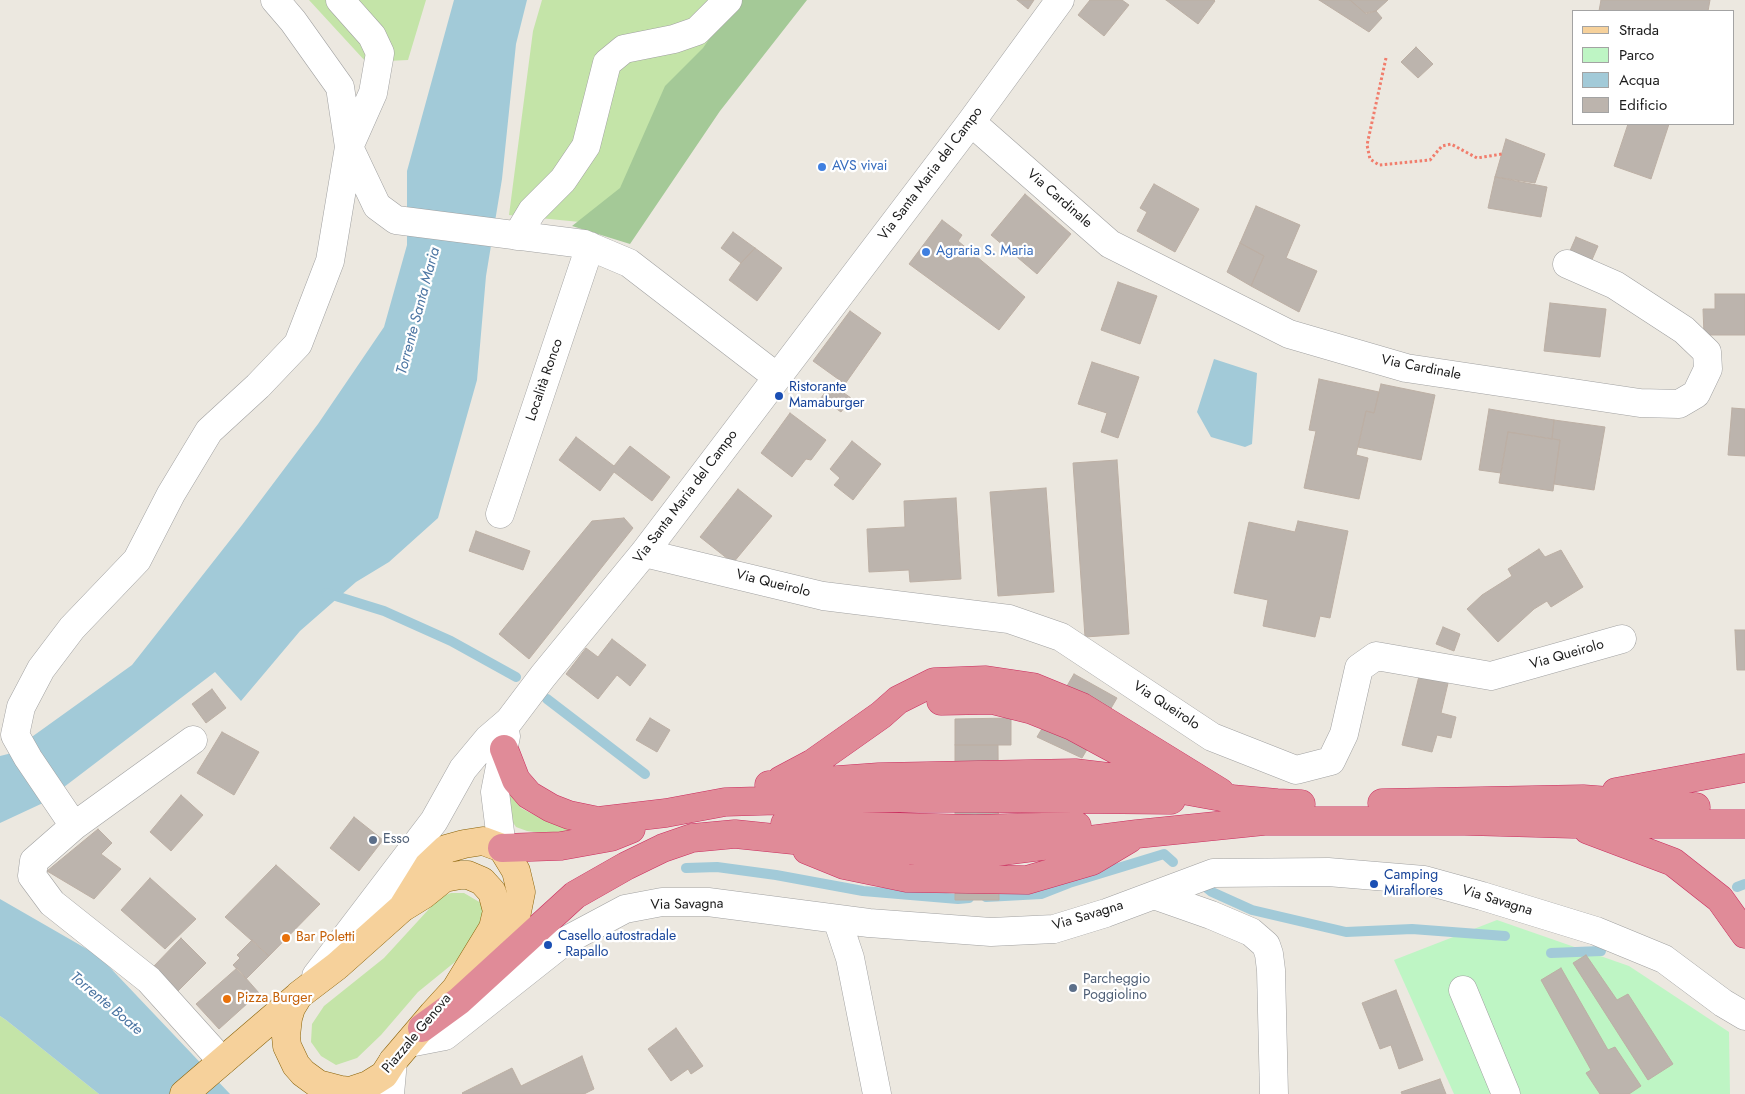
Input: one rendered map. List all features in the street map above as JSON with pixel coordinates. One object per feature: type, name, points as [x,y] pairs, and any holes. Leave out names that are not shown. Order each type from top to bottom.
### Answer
[{"type":"highway","points":[[725,802],[784,779],[813,763],[881,715],[898,700],[934,682],[986,680],[1033,687],[1082,707],[1232,799]]},
{"type":"highway","points":[[504,749],[516,780],[529,795],[569,816],[598,821],[666,813],[725,802],[870,798],[1140,801],[1232,799]]},
{"type":"highway","points":[[1583,799],[1745,768]]},
{"type":"highway","points":[[769,785],[878,777],[1075,773],[1117,778],[1232,799],[1277,804],[1583,799],[1675,806],[1745,807]]},
{"type":"highway","points":[[502,848],[560,846],[611,837],[666,813]]},
{"type":"highway","points":[[408,1044],[459,1001],[575,895],[626,866],[663,848],[692,838],[736,834],[861,847],[979,854],[1137,834],[1264,821],[1745,824]]},
{"type":"highway","points":[[718,836],[765,823],[975,829],[1136,825],[1166,831]]},
{"type":"highway","points":[[1573,824],[1673,862],[1720,899],[1745,934]]},
{"type":"main road","name":"Piazzale Genova","points":[[402,908],[428,866],[446,849],[483,841],[502,848],[516,871],[521,892],[516,917],[506,934],[457,987],[384,1075],[368,1085],[350,1090],[326,1092],[303,1073],[291,1056],[286,1036],[288,1018],[291,1008],[299,995],[338,966],[402,908],[423,895],[444,878],[460,875],[482,881],[492,892],[497,911],[493,928],[457,987]]},
{"type":"main road","points":[[184,1094],[307,988]]},
{"type":"street","points":[[275,0],[293,21],[340,87],[349,147],[377,206],[396,220],[590,246],[629,263],[776,377]]},
{"type":"street","points":[[74,826],[15,736],[21,707],[41,669],[72,628],[137,560],[171,494],[209,431],[258,386],[298,344],[330,261],[349,147],[373,93],[380,52],[372,36],[340,0]]},
{"type":"street","points":[[515,235],[532,210],[563,180],[586,146],[606,63],[624,49],[674,39],[697,31],[728,0]]},
{"type":"street","name":"Via Santa Maria del Campo","points":[[307,988],[434,821],[463,769],[488,739],[514,714],[644,553],[971,122],[1060,0]]},
{"type":"street","name":"Via Cardinale","points":[[971,122],[1110,244],[1289,334],[1406,368],[1640,403],[1679,404],[1696,394],[1708,369],[1707,352],[1684,330],[1616,285],[1567,264]]},
{"type":"street","name":"Località Ronco","points":[[500,514],[590,246]]},
{"type":"street","name":"Via Queirolo","points":[[644,553],[823,596],[1009,619],[1061,638],[1212,737],[1296,770],[1330,761],[1344,734],[1359,668],[1376,656],[1491,676],[1622,639]]},
{"type":"street","points":[[502,848],[495,792],[514,714]]},
{"type":"street","points":[[193,740],[74,826],[34,861],[32,876],[52,903],[149,980],[219,1064]]},
{"type":"street","name":"Via Savagna","points":[[408,1044],[445,1036],[565,941],[625,909],[662,902],[708,902],[869,923],[991,932],[1054,929],[1106,913],[1212,873],[1328,872],[1424,880],[1596,931],[1664,959],[1723,1003],[1745,1016]]},
{"type":"street","points":[[1154,895],[1211,915],[1251,932],[1266,945],[1270,954],[1271,970],[1274,1094]]},
{"type":"street","points":[[837,919],[850,958],[877,1094]]},
{"type":"street","points":[[1463,990],[1506,1094]]},
{"type":"street","points":[[390,1094],[408,1044]]},
{"type":"path","points":[[1386,58],[1367,145],[1370,159],[1379,166],[1430,160],[1442,146],[1451,144],[1477,158],[1502,154]]},
{"type":"green space","points":[[309,0],[426,0],[408,60],[366,62]]},
{"type":"green space","points":[[542,0],[759,0],[646,177],[590,223],[509,215],[533,31]]},
{"type":"green space","points":[[736,0],[807,0],[720,111],[630,244],[572,226],[620,188],[665,86],[703,48]]},
{"type":"green space","points":[[511,794],[521,808],[544,820],[592,826],[562,836],[527,831],[516,827],[510,818],[507,803]]},
{"type":"green space","points":[[451,893],[464,893],[481,903],[485,918],[466,953],[418,992],[381,1035],[357,1058],[336,1065],[321,1056],[311,1042],[312,1024],[324,1006],[384,958],[440,897]]},
{"type":"green space","points":[[1497,920],[1629,966],[1729,1032],[1730,1094],[1454,1094],[1394,960]]},
{"type":"green space","points":[[0,1016],[6,1020],[99,1094],[0,1094]]},
{"type":"water","name":"Torrente Santa Maria","points":[[454,0],[527,0],[516,44],[502,179],[486,276],[477,380],[438,518],[389,562],[356,582],[300,631],[241,701],[215,672],[43,803],[0,823],[0,756],[8,754],[132,665],[242,525],[318,424],[384,327],[407,245],[407,171]]},
{"type":"water","points":[[1214,359],[1257,373],[1252,444],[1245,447],[1211,437],[1197,412]]},
{"type":"water","name":"Torrente Boate","points":[[0,899],[99,956],[230,1094],[99,1094],[0,1016]]},
{"type":"building","points":[[1017,0],[1034,0],[1028,9]]},
{"type":"building","points":[[1090,0],[1122,0],[1129,5],[1104,36],[1078,15]]},
{"type":"building","points":[[1166,0],[1214,0],[1215,1],[1198,24]]},
{"type":"building","points":[[1319,0],[1350,0],[1365,13],[1376,11],[1382,18],[1369,32]]},
{"type":"building","points":[[1350,0],[1388,0],[1376,11],[1366,14]]},
{"type":"building","points":[[1601,0],[1710,0],[1708,10],[1599,10]]},
{"type":"building","points":[[1416,47],[1433,64],[1418,78],[1401,62]]},
{"type":"building","points":[[1628,125],[1669,125],[1651,179],[1614,166]]},
{"type":"building","points":[[1506,139],[1545,154],[1535,183],[1495,177]]},
{"type":"building","points":[[1495,177],[1547,187],[1541,217],[1488,208]]},
{"type":"building","points":[[1154,184],[1199,209],[1175,252],[1137,231],[1147,212],[1140,208]]},
{"type":"building","points":[[1025,194],[1071,234],[1037,274],[991,235]]},
{"type":"building","points":[[1256,206],[1300,225],[1286,258],[1317,271],[1299,312],[1251,286],[1264,256],[1240,243]]},
{"type":"building","points":[[942,220],[962,235],[958,241],[1025,297],[999,330],[909,264]]},
{"type":"building","points":[[733,232],[755,248],[741,263],[721,248]]},
{"type":"building","points":[[1576,237],[1598,246],[1591,262],[1569,253]]},
{"type":"building","points":[[1240,243],[1264,256],[1251,286],[1227,272]]},
{"type":"building","points":[[755,248],[782,268],[757,301],[729,280]]},
{"type":"building","points":[[1118,282],[1157,296],[1140,344],[1101,330]]},
{"type":"building","points":[[1715,294],[1745,294],[1745,335],[1704,335],[1703,309],[1715,309]]},
{"type":"building","points":[[1550,303],[1606,309],[1600,357],[1544,351]]},
{"type":"building","points":[[850,311],[881,333],[845,384],[813,361]]},
{"type":"building","points":[[1092,362],[1139,377],[1118,438],[1101,432],[1107,413],[1078,404]]},
{"type":"building","points":[[1319,379],[1379,392],[1374,413],[1366,411],[1356,455],[1368,458],[1359,499],[1304,488],[1316,431],[1309,430]]},
{"type":"building","points":[[831,384],[851,398],[841,412],[821,398]]},
{"type":"building","points":[[1381,384],[1435,395],[1421,460],[1358,447],[1366,411],[1374,413]]},
{"type":"building","points":[[1732,408],[1745,409],[1745,456],[1728,455]]},
{"type":"building","points":[[1489,409],[1554,420],[1552,439],[1508,432],[1501,473],[1479,470]]},
{"type":"building","points":[[790,413],[826,440],[811,460],[806,459],[792,477],[761,453]]},
{"type":"building","points":[[1554,420],[1605,427],[1594,490],[1554,484],[1560,440],[1552,439]]},
{"type":"building","points":[[1508,432],[1560,440],[1553,491],[1499,483]]},
{"type":"building","points":[[576,437],[614,466],[630,446],[670,477],[652,501],[614,472],[600,491],[559,460]]},
{"type":"building","points":[[852,441],[881,464],[853,500],[834,485],[840,478],[830,469]]},
{"type":"building","points":[[1117,460],[1129,634],[1085,637],[1073,463]]},
{"type":"building","points":[[1046,488],[1054,592],[998,596],[990,492]]},
{"type":"building","points":[[738,489],[772,516],[733,563],[700,537]]},
{"type":"building","points":[[956,498],[961,579],[910,582],[909,570],[869,572],[867,529],[905,527],[904,501]]},
{"type":"building","points":[[624,518],[633,528],[529,659],[499,634],[592,521]]},
{"type":"building","points":[[1298,521],[1348,531],[1330,618],[1320,616],[1315,637],[1263,626],[1268,600],[1234,593],[1249,522],[1295,532]]},
{"type":"building","points":[[476,531],[530,551],[523,570],[469,551]]},
{"type":"building","points":[[1539,549],[1545,557],[1561,550],[1583,587],[1551,607],[1547,601],[1534,609],[1498,642],[1467,609],[1482,595],[1512,576],[1508,569]]},
{"type":"building","points":[[1443,627],[1460,634],[1454,651],[1436,644]]},
{"type":"building","points":[[1735,630],[1745,630],[1745,670],[1737,670]]},
{"type":"building","points":[[612,639],[646,665],[630,686],[617,675],[598,699],[566,674],[586,648],[598,657]]},
{"type":"building","points":[[1420,672],[1449,679],[1441,713],[1456,717],[1451,738],[1437,735],[1432,752],[1402,745]]},
{"type":"building","points":[[1074,674],[1117,698],[1082,758],[1037,737]]},
{"type":"building","points":[[212,689],[226,708],[206,723],[192,704]]},
{"type":"building","points":[[650,718],[670,730],[657,752],[636,740]]},
{"type":"building","points":[[1011,718],[1011,745],[955,745],[955,719]]},
{"type":"building","points":[[222,732],[259,752],[234,795],[197,773]]},
{"type":"building","points":[[955,745],[998,745],[999,900],[955,900]]},
{"type":"building","points":[[181,795],[203,815],[171,851],[150,832]]},
{"type":"building","points":[[354,817],[383,840],[359,871],[330,848]]},
{"type":"building","points":[[98,829],[112,843],[101,854],[121,869],[94,899],[47,871]]},
{"type":"building","points":[[276,865],[320,904],[269,956],[225,917]]},
{"type":"building","points":[[150,878],[196,919],[165,949],[121,910]]},
{"type":"building","points":[[181,938],[206,963],[178,991],[154,966]]},
{"type":"building","points":[[252,940],[269,956],[246,979],[233,965],[240,958],[237,955]]},
{"type":"building","points":[[1586,955],[1617,1000],[1628,994],[1673,1064],[1648,1080],[1573,963]]},
{"type":"building","name":"Pizza Burger","points":[[237,968],[259,993],[219,1029],[196,1004]]},
{"type":"building","points":[[1561,968],[1608,1050],[1615,1047],[1641,1086],[1629,1094],[1600,1094],[1586,1073],[1591,1070],[1541,980]]},
{"type":"building","points":[[1396,990],[1423,1060],[1399,1069],[1391,1045],[1380,1049],[1362,1003]]},
{"type":"building","points":[[676,1028],[703,1066],[691,1074],[688,1069],[671,1081],[648,1049]]},
{"type":"building","points":[[582,1056],[594,1089],[584,1094],[462,1093],[512,1068],[521,1086]]},
{"type":"building","points":[[1440,1079],[1446,1094],[1402,1094],[1401,1092]]},
{"type":"waterway","points":[[326,593],[384,611],[451,641],[516,677]]},
{"type":"waterway","points":[[547,699],[645,774]]},
{"type":"waterway","points":[[986,897],[1041,894],[1069,883],[1164,854],[1173,862]]},
{"type":"waterway","points":[[686,868],[717,867],[776,875],[863,891],[958,899],[969,898]]},
{"type":"waterway","points":[[1202,884],[1212,892],[1252,910],[1346,932],[1412,929],[1505,936]]},
{"type":"waterway","points":[[1737,887],[1745,884]]},
{"type":"waterway","points":[[1551,953],[1601,951]]},
{"type":"place","name":"AVS vivai","points":[[822,167]]},
{"type":"place","name":"Agraria S. Maria","points":[[926,252]]},
{"type":"place","name":"Ristorante Mamaburger","points":[[779,396]]},
{"type":"place","name":"Esso","points":[[373,840]]},
{"type":"place","name":"Camping Miraflores","points":[[1374,884]]},
{"type":"place","name":"Bar Poletti","points":[[286,938]]},
{"type":"place","name":"Casello autostradale - Rapallo","points":[[548,945]]},
{"type":"place","name":"Parcheggio Poggiolino","points":[[1073,988]]},
{"type":"place","name":"Pizza Burger","points":[[227,999]]}]
